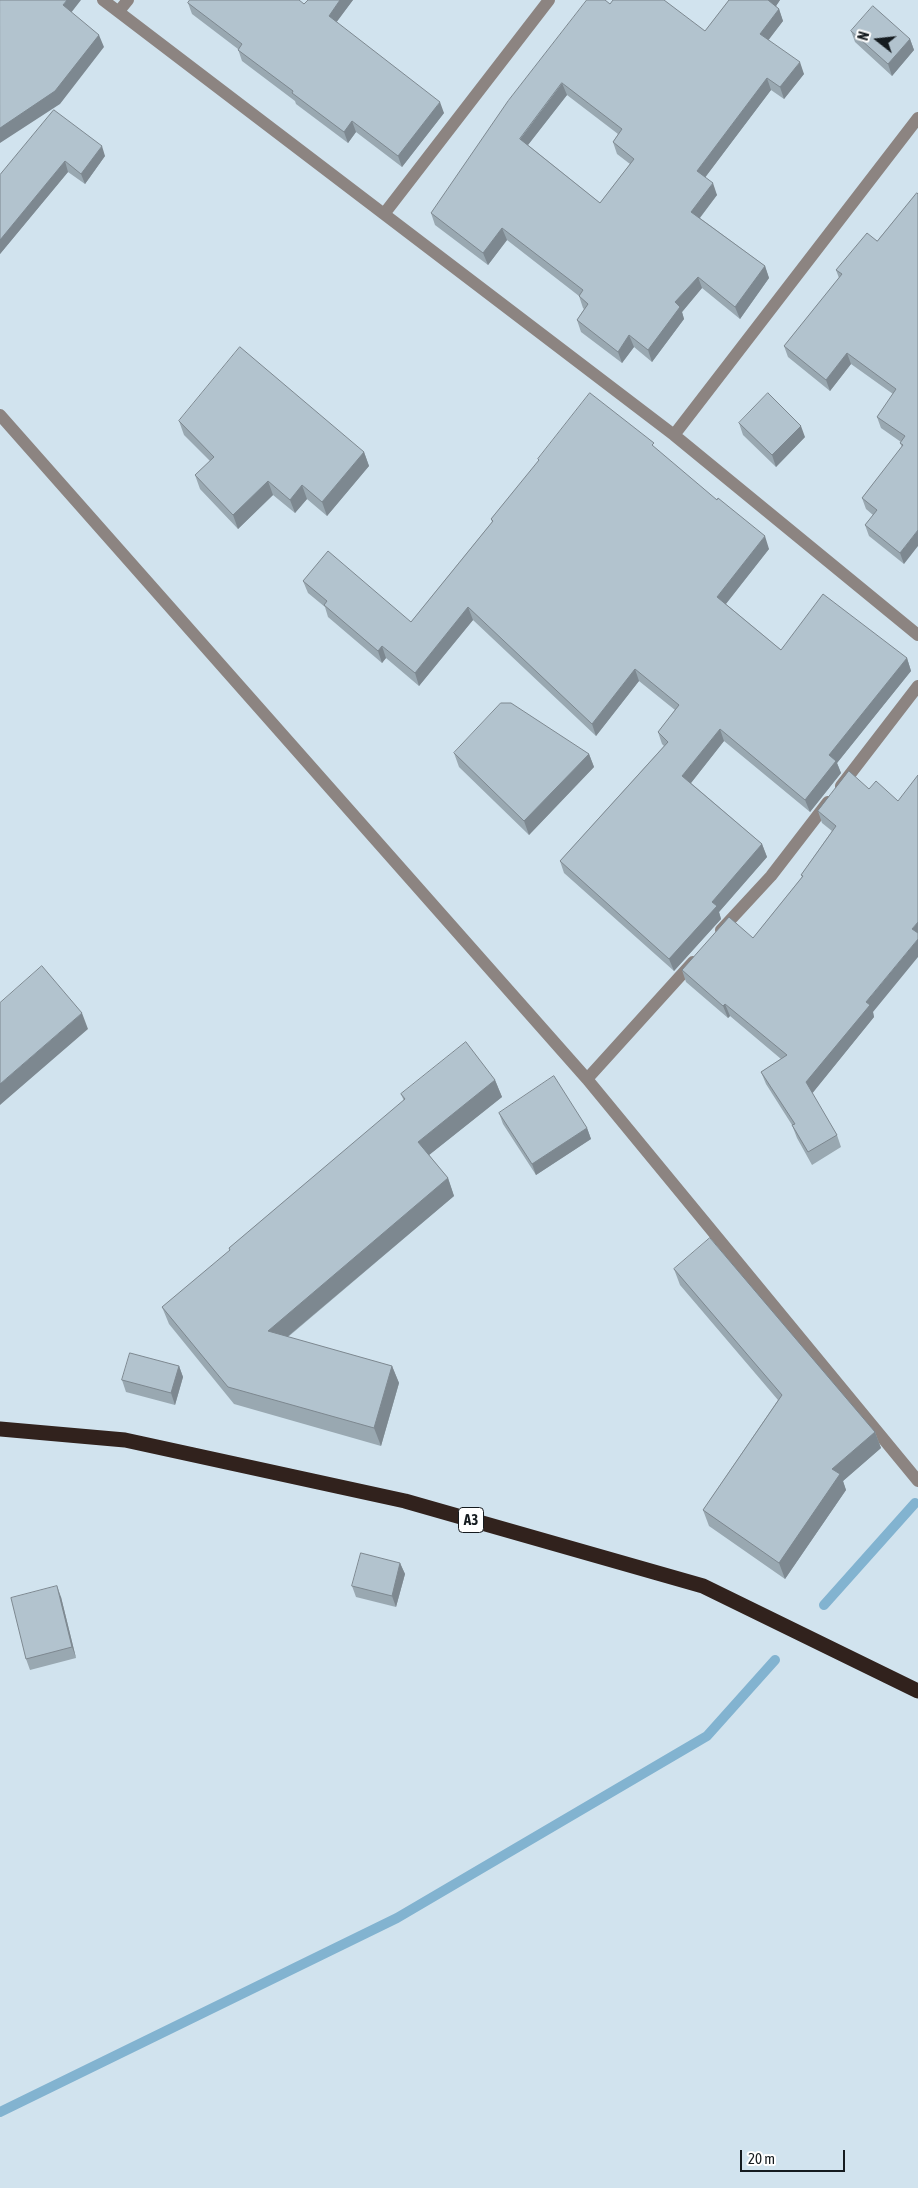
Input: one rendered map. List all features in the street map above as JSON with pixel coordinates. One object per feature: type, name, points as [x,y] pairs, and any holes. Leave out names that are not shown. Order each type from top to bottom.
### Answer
[{"type":"highway","name":"A3","points":[[0,1429],[125,1440],[424,1506],[703,1586],[918,1691]]},
{"type":"street","points":[[103,0],[674,435],[918,635]]},
{"type":"street","points":[[119,12],[128,0]]},
{"type":"street","points":[[384,214],[548,0]]},
{"type":"street","points":[[674,435],[918,118]]},
{"type":"street","points":[[0,415],[587,1079],[918,1481]]},
{"type":"street","points":[[712,941],[771,876],[918,686]]},
{"type":"street","points":[[587,1079],[699,956]]},
{"type":"building","points":[[0,0],[67,0],[63,5],[99,35],[55,91],[0,128]]},
{"type":"building","points":[[190,0],[299,0],[304,4],[308,0],[340,0],[329,16],[440,102],[398,156],[352,121],[344,132],[292,93],[293,91],[238,50],[242,44],[188,3]]},
{"type":"building","points":[[587,0],[605,0],[610,4],[613,0],[664,0],[705,31],[729,0],[768,0],[779,9],[760,34],[800,62],[780,87],[767,78],[697,171],[713,183],[691,212],[765,266],[735,307],[698,277],[675,302],[680,307],[648,350],[629,335],[618,352],[577,320],[588,304],[579,296],[583,290],[502,228],[483,253],[431,213],[508,101]],"holes":[[[562,83],[622,129],[613,142],[634,159],[600,203],[520,139]]]},
{"type":"building","points":[[873,6],[910,39],[888,64],[851,31]]},
{"type":"building","points":[[54,110],[102,146],[81,174],[65,161],[0,240],[0,175]]},
{"type":"building","points":[[917,193],[918,530],[900,553],[865,525],[877,510],[862,498],[903,445],[900,443],[905,436],[877,417],[896,389],[847,353],[826,380],[784,346],[842,274],[836,270],[867,233],[877,241]]},
{"type":"building","points":[[240,347],[364,452],[322,502],[302,485],[290,500],[268,481],[233,515],[195,475],[214,457],[179,421]]},
{"type":"building","points":[[590,393],[654,443],[652,445],[717,500],[718,498],[765,536],[717,597],[781,650],[823,594],[907,658],[829,755],[836,761],[805,800],[720,729],[682,776],[762,844],[712,902],[717,906],[669,959],[560,861],[668,742],[658,732],[679,705],[635,669],[592,724],[468,607],[415,673],[382,646],[378,651],[324,605],[327,601],[303,581],[328,551],[411,622],[493,521],[491,519]]},
{"type":"building","points":[[768,393],[801,426],[772,455],[739,423]]},
{"type":"building","points":[[501,703],[511,703],[589,754],[524,821],[454,753]]},
{"type":"building","points":[[849,771],[869,789],[876,781],[898,801],[918,775],[918,922],[912,929],[918,933],[918,939],[866,1002],[870,1005],[806,1082],[837,1135],[808,1152],[792,1125],[795,1124],[761,1072],[787,1055],[725,1004],[723,1006],[682,970],[729,917],[753,938],[803,876],[801,875],[836,826],[818,811]]},
{"type":"building","points":[[42,966],[82,1013],[0,1084],[0,1003]]},
{"type":"building","points":[[466,1042],[495,1080],[418,1142],[448,1178],[268,1331],[392,1366],[374,1428],[228,1387],[162,1307],[405,1099],[401,1094]]},
{"type":"building","points":[[554,1076],[587,1128],[532,1164],[499,1113]]},
{"type":"building","points":[[710,1238],[875,1432],[832,1469],[840,1474],[779,1563],[703,1510],[782,1395],[674,1269]]},
{"type":"building","points":[[130,1353],[179,1366],[171,1393],[122,1380]]},
{"type":"building","points":[[361,1553],[400,1563],[392,1596],[352,1586]]},
{"type":"building","points":[[57,1586],[72,1647],[26,1659],[11,1598]]},
{"type":"waterway","points":[[824,1605],[915,1503]]},
{"type":"waterway","points":[[0,2112],[397,1918],[707,1736],[775,1660]]}]
